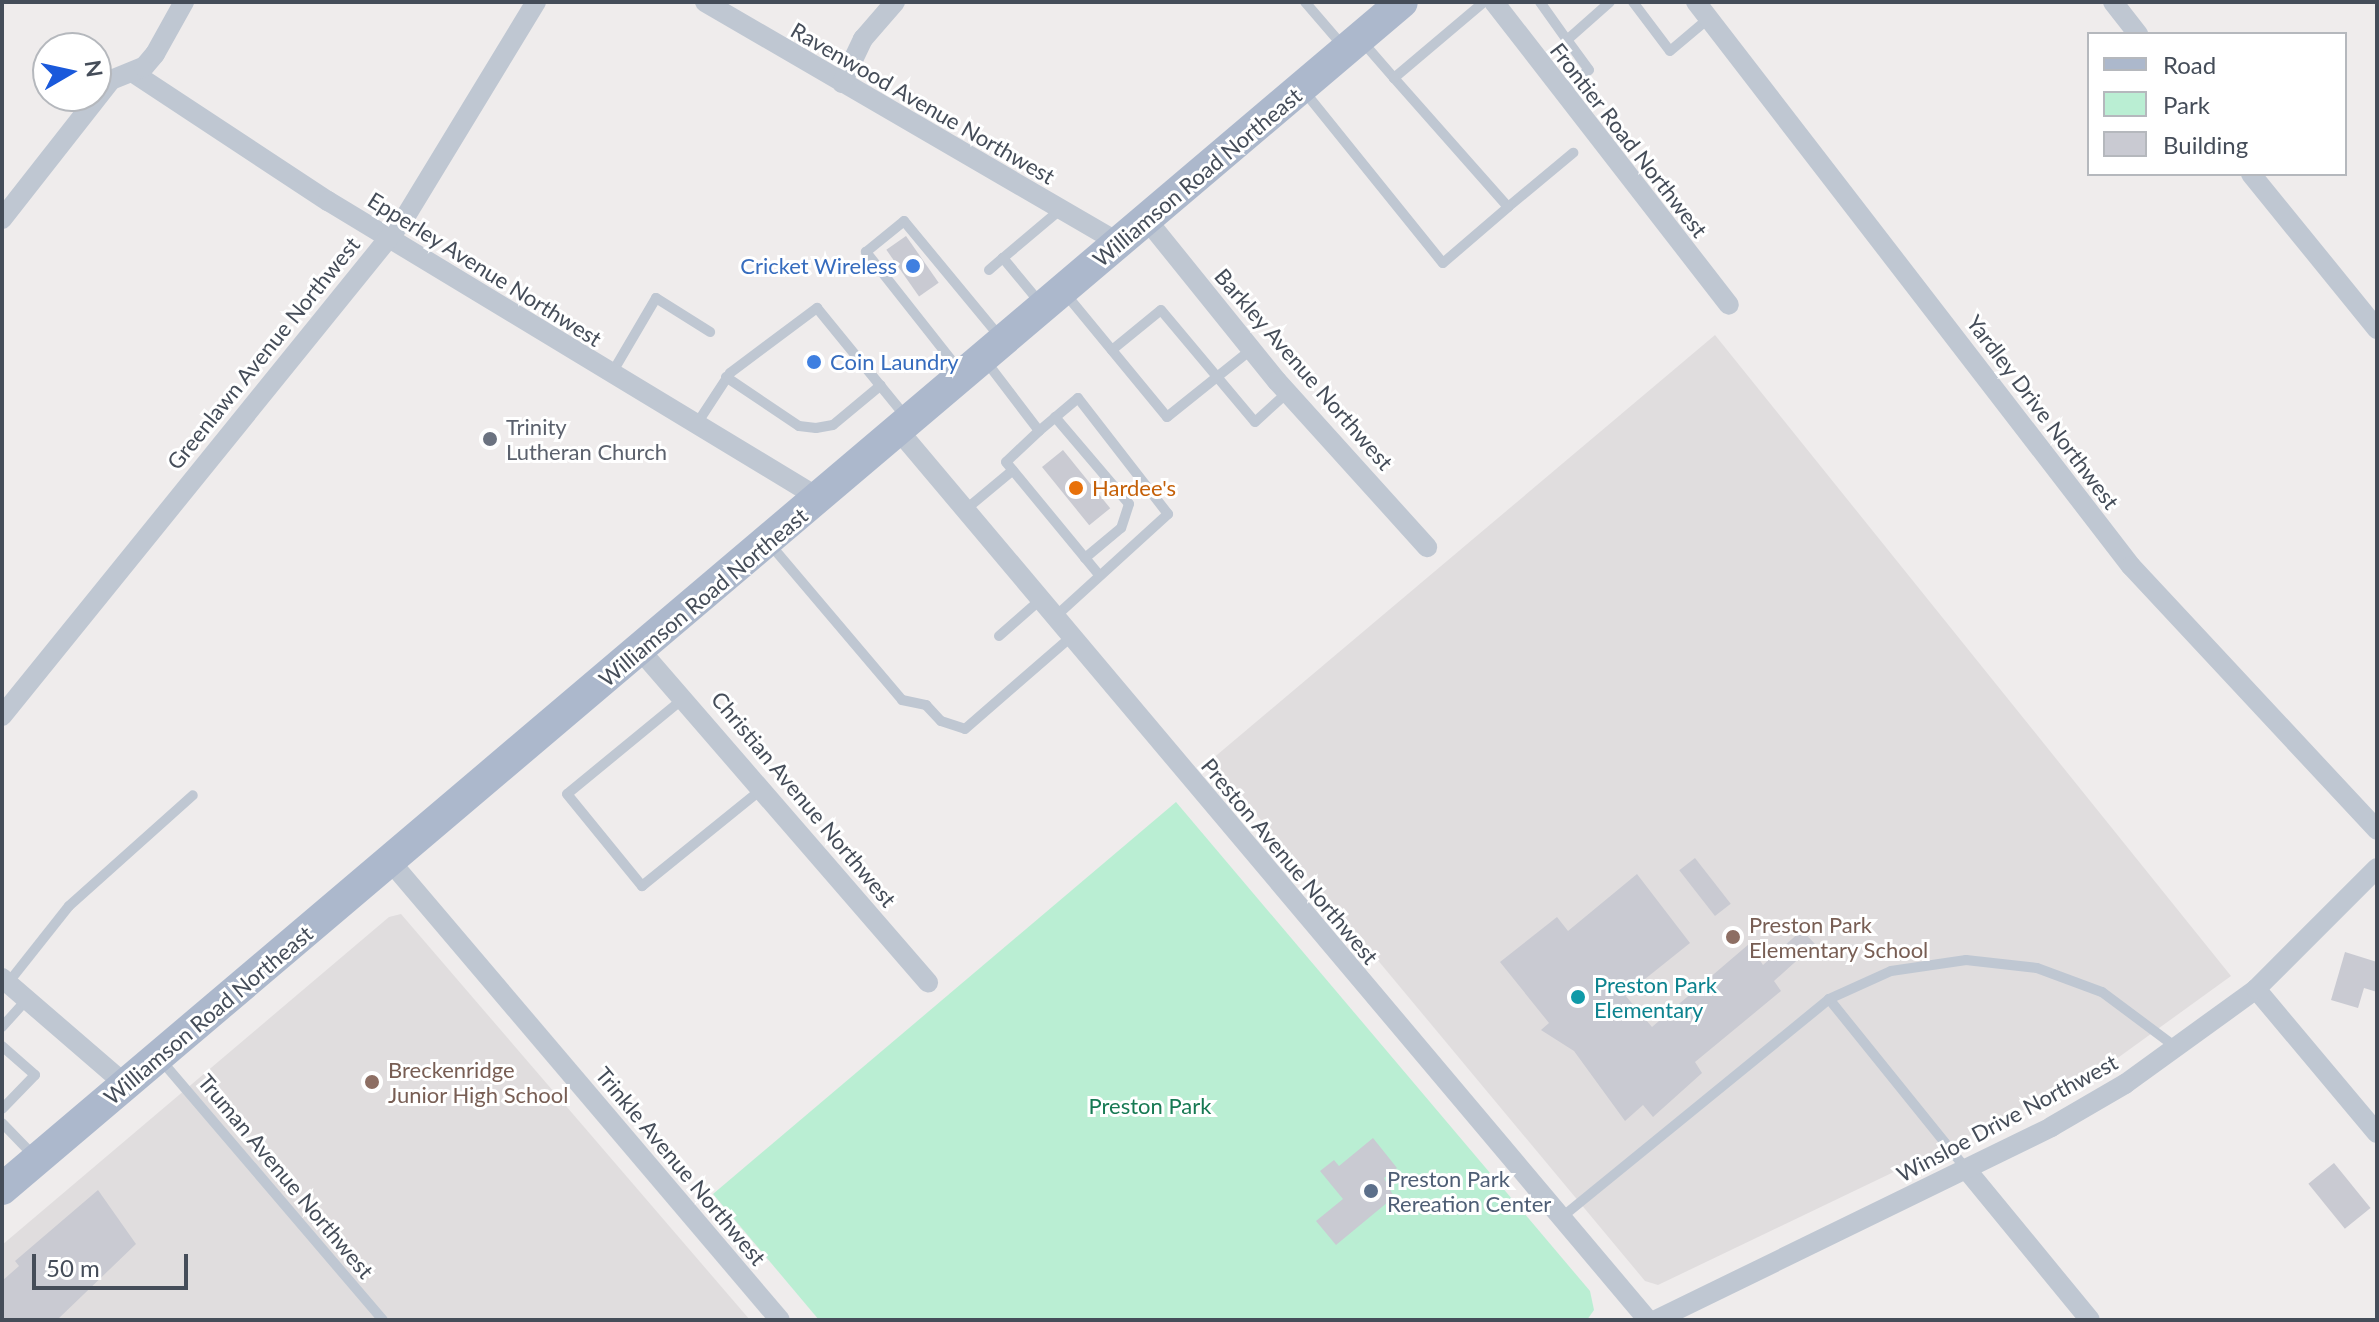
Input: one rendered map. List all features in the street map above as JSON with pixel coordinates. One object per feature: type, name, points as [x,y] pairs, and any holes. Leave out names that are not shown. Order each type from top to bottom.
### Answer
[{"type":"main road","name":"Williamson Road Northeast","points":[[2,1189],[1402,2]]},
{"type":"street","points":[[2,219],[111,80],[132,72],[155,54],[184,2]]},
{"type":"street","name":"Greenlawn Avenue Northwest","points":[[2,716],[389,237],[536,2]]},
{"type":"street","name":"Ravenwood Avenue Northwest","points":[[705,2],[1119,243]]},
{"type":"street","points":[[842,83],[863,39],[895,2]]},
{"type":"street","name":"Frontier Road Northwest","points":[[1494,2],[1561,93],[1729,305]]},
{"type":"street","points":[[2113,2],[2136,32]]},
{"type":"street","name":"Yardley Drive Northwest","points":[[1703,10],[2131,566],[2377,830]]},
{"type":"street","name":"Epperley Avenue Northwest","points":[[132,72],[611,375],[819,498]]},
{"type":"street","points":[[2253,176],[2377,329]]},
{"type":"street","name":"Barkley Avenue Northwest","points":[[1147,220],[1288,392],[1427,547]]},
{"type":"street","name":"Preston Avenue Northwest","points":[[904,426],[965,510],[1648,1320]]},
{"type":"street","name":"Christian Avenue Northwest","points":[[640,650],[685,697],[928,982]]},
{"type":"street","name":"Trinkle Avenue Northwest","points":[[390,861],[780,1320]]},
{"type":"street","name":"Winsloe Drive Northwest","points":[[1656,1320],[2051,1127],[2179,1049],[2256,989],[2377,868]]},
{"type":"street","points":[[5,981],[126,1085]]},
{"type":"street","points":[[2256,989],[2377,1133]]},
{"type":"street","points":[[1966,1169],[2090,1320]]},
{"type":"lane","points":[[1305,2],[1394,78],[1508,207]]},
{"type":"lane","points":[[1394,78],[1484,2]]},
{"type":"lane","points":[[1540,2],[1589,70],[1561,93]]},
{"type":"lane","points":[[1567,40],[1610,2]]},
{"type":"lane","points":[[1633,2],[1670,51],[1703,10]]},
{"type":"lane","points":[[1302,88],[1443,263],[1573,153]]},
{"type":"lane","points":[[989,270],[1060,210]]},
{"type":"lane","points":[[984,358],[866,252],[904,221],[984,358],[1039,431]]},
{"type":"lane","points":[[1003,258],[1112,350],[1167,417],[1252,349]]},
{"type":"lane","points":[[611,375],[656,298],[710,332]]},
{"type":"lane","points":[[696,426],[726,377],[817,308],[881,385],[904,426]]},
{"type":"lane","points":[[1112,350],[1161,310],[1255,422],[1288,392]]},
{"type":"lane","points":[[726,377],[799,426],[816,428],[833,425],[881,385]]},
{"type":"lane","points":[[1055,617],[1168,514],[1078,398],[1006,462],[1099,575]]},
{"type":"lane","points":[[1055,417],[1129,504],[1121,528],[1085,558]]},
{"type":"lane","points":[[965,510],[1013,470]]},
{"type":"lane","points":[[768,542],[902,700],[926,705],[941,721],[965,729],[1071,637]]},
{"type":"lane","points":[[999,636],[1040,600]]},
{"type":"lane","points":[[685,697],[567,794],[642,886],[763,788]]},
{"type":"lane","points":[[5,981],[69,906],[193,795]]},
{"type":"lane","points":[[1561,1218],[1829,999],[1902,969],[2002,962],[2102,992],[2179,1049]]},
{"type":"lane","points":[[2,1027],[27,999]]},
{"type":"lane","points":[[1829,999],[1966,1169]]},
{"type":"lane","points":[[2,1046],[35,1075],[2,1109]]},
{"type":"lane","name":"Truman Avenue Northwest","points":[[159,1057],[383,1320]]},
{"type":"lane","points":[[2,1123],[37,1159]]},
{"type":"shaded area","points":[[1715,335],[2231,976],[2119,1057],[2044,1100],[1658,1285],[1645,1281],[1211,760]]},
{"type":"shaded area","name":"Breckenridge Junior High School","points":[[401,914],[750,1320],[2,1320],[2,1245],[389,917]]},
{"type":"green space","name":"Preston Park","points":[[1176,802],[1590,1291],[1594,1310],[1587,1320],[819,1320],[713,1194]]},
{"type":"building","name":"Cricket Wireless","points":[[906,236],[939,283],[919,296],[886,250]]},
{"type":"building","name":"Hardee's","points":[[1063,450],[1110,508],[1089,525],[1042,467]]},
{"type":"building","points":[[1695,858],[1731,904],[1715,916],[1679,870]]},
{"type":"building","name":"Preston Park Elementary","points":[[1637,874],[1690,943],[1625,995],[1652,1027],[1749,944],[1763,965],[1802,930],[1815,944],[1774,981],[1781,991],[1695,1062],[1702,1073],[1653,1117],[1643,1105],[1625,1121],[1574,1051],[1541,1030],[1549,1023],[1500,962],[1557,917],[1568,931]]},
{"type":"building","points":[[2345,952],[2377,962],[2377,992],[2364,988],[2358,1008],[2331,1000]]},
{"type":"building","name":"Preston Park Rereation Center","points":[[1373,1138],[1397,1168],[1384,1178],[1394,1197],[1336,1245],[1316,1221],[1343,1199],[1320,1171],[1334,1160],[1339,1166]]},
{"type":"building","points":[[2334,1163],[2371,1208],[2345,1229],[2308,1184]]},
{"type":"building","points":[[98,1190],[136,1244],[57,1320],[2,1320],[2,1281],[19,1266],[15,1261]]},
{"type":"place","name":"Cricket Wireless","points":[[913,266]]},
{"type":"place","name":"Coin Laundry","points":[[814,362]]},
{"type":"place","name":"Trinity Lutheran Church","points":[[490,439]]},
{"type":"place","name":"Hardee's","points":[[1076,488]]},
{"type":"place","name":"Preston Park Elementary School","points":[[1733,937]]},
{"type":"place","name":"Preston Park Elementary","points":[[1578,997]]},
{"type":"place","name":"Breckenridge Junior High School","points":[[372,1082]]},
{"type":"place","name":"Preston Park Rereation Center","points":[[1371,1191]]}]
